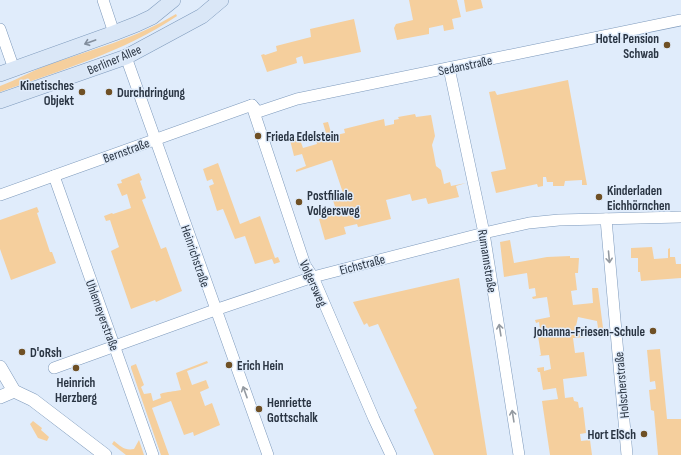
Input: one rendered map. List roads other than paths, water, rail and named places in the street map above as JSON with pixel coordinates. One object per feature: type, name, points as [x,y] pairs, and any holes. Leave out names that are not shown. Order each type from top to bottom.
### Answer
[{"type":"main road","name":"Berliner Allee","points":[[0,74],[114,33],[152,17],[173,0]]},
{"type":"main road","points":[[152,17],[186,0]]},
{"type":"main road","points":[[157,39],[208,0]]},
{"type":"main road","name":"Berliner Allee","points":[[0,101],[126,57],[202,16],[221,0]]},
{"type":"street","points":[[103,0],[114,33]]},
{"type":"street","name":"Sedanstraße","points":[[252,105],[258,112],[297,99],[681,20]]},
{"type":"street","points":[[0,29],[14,69]]},
{"type":"street","name":"Heinrichstraße","points":[[126,57],[268,455]]},
{"type":"street","name":"Rumannstraße","points":[[449,68],[484,233],[519,455]]},
{"type":"street","name":"Bernstraße","points":[[0,195],[252,105]]},
{"type":"street","name":"Volgersweg","points":[[252,105],[305,265],[312,277],[391,455]]},
{"type":"street","name":"Uhlemeyerstraße","points":[[54,176],[153,455]]},
{"type":"street","name":"Eichstraße","points":[[54,368],[312,277],[484,233],[529,223],[559,220],[681,217]]},
{"type":"street","name":"Holscherstraße","points":[[606,218],[627,455]]},
{"type":"street","points":[[2,375],[14,390],[34,400],[105,455]]},
{"type":"street","points":[[0,397],[14,390]]},
{"type":"place","name":"Hotel Pension Schwab","points":[[667,45]]},
{"type":"place","name":"Kinetisches Objekt","points":[[82,92]]},
{"type":"place","name":"Durchdringung","points":[[109,92]]},
{"type":"place","name":"Frieda Edelstein","points":[[258,136]]},
{"type":"place","name":"Kinderladen Eichhörnchen","points":[[599,197]]},
{"type":"place","name":"Postfiliale Volgersweg","points":[[299,202]]},
{"type":"place","name":"Johanna-Friesen-Schule","points":[[653,331]]},
{"type":"place","name":"D'oRsh","points":[[22,352]]},
{"type":"place","name":"Erich Hein","points":[[229,365]]},
{"type":"place","name":"Heinrich Herzberg","points":[[76,368]]},
{"type":"place","name":"Henriette Gottschalk","points":[[259,409]]},
{"type":"place","name":"Hort ElSch","points":[[644,434]]}]
